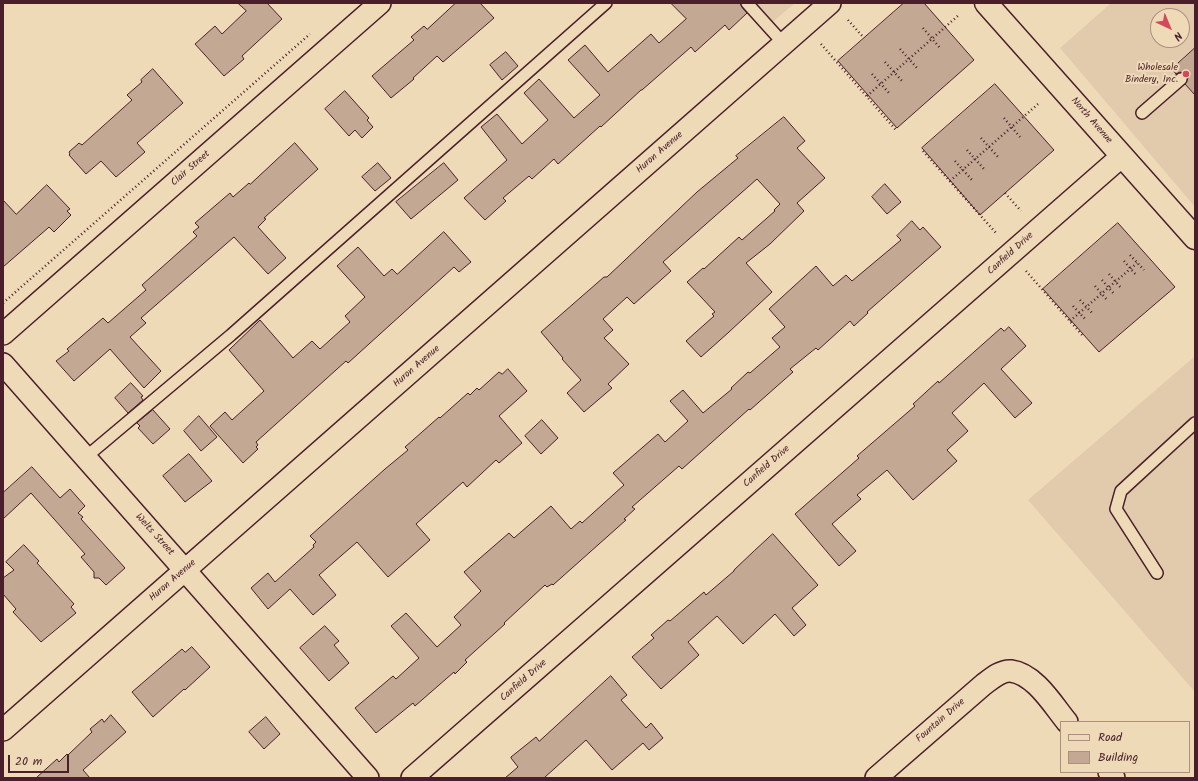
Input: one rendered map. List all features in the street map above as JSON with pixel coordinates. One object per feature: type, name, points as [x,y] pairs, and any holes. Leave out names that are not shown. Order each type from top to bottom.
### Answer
[{"type":"main road","name":"North Avenue","points":[[986,3],[1195,238]]},
{"type":"street","name":"Clair Street","points":[[3,334],[380,3]]},
{"type":"street","name":"Huron Avenue","points":[[3,730],[830,3]]},
{"type":"street","name":"Canfield Drive","points":[[412,778],[1122,156]]},
{"type":"street","name":"Welts Street","points":[[3,364],[368,778]]},
{"type":"street","name":"Fountain Drive","points":[[876,778],[983,685],[1001,673],[1010,671],[1026,676],[1037,685],[1067,721]]},
{"type":"lane","points":[[86,457],[231,335],[606,3]]},
{"type":"lane","points":[[747,3],[784,44]]},
{"type":"lane","points":[[1142,114],[1181,79]]},
{"type":"lane","points":[[1157,573],[1116,509],[1121,492],[1195,423]]},
{"type":"path","points":[[867,96],[960,14]]},
{"type":"path","points":[[848,20],[864,38]]},
{"type":"path","points":[[923,28],[940,48]]},
{"type":"path","points":[[3,303],[316,29]]},
{"type":"path","points":[[821,44],[896,130]]},
{"type":"path","points":[[900,49],[917,68]]},
{"type":"path","points":[[885,62],[902,81]]},
{"type":"path","points":[[872,74],[889,93]]},
{"type":"path","points":[[950,181],[1038,104]]},
{"type":"path","points":[[1004,118],[1020,137]]},
{"type":"path","points":[[982,138],[998,157]]},
{"type":"path","points":[[968,150],[984,169]]},
{"type":"path","points":[[922,151],[996,233]]},
{"type":"path","points":[[955,161],[972,180]]},
{"type":"path","points":[[1005,193],[1021,211]]},
{"type":"path","points":[[1130,255],[1144,270]]},
{"type":"path","points":[[1124,261],[1137,276]]},
{"type":"path","points":[[1070,321],[1137,263]]},
{"type":"path","points":[[1026,271],[1084,337]]},
{"type":"path","points":[[1109,274],[1122,289]]},
{"type":"path","points":[[1102,280],[1115,295]]},
{"type":"path","points":[[1095,286],[1108,301]]},
{"type":"path","points":[[1080,300],[1093,314]]},
{"type":"path","points":[[1073,306],[1086,320]]},
{"type":"shaded area","points":[[748,3],[795,3],[768,26]]},
{"type":"shaded area","points":[[1111,3],[1195,3],[1195,207],[1060,48]]},
{"type":"shaded area","points":[[1195,356],[1195,692],[1028,500]]},
{"type":"building","points":[[238,3],[267,3],[282,19],[242,56],[244,59],[224,76],[195,44],[215,26],[222,34],[246,11]]},
{"type":"building","points":[[456,3],[480,3],[494,18],[443,62],[437,56],[413,78],[414,79],[391,98],[372,76],[414,40],[411,37],[424,26],[427,29]]},
{"type":"building","points":[[671,3],[740,3],[747,13],[729,30],[725,25],[695,52],[691,47],[558,164],[554,159],[532,179],[529,176],[503,198],[506,201],[485,220],[464,198],[507,160],[481,127],[497,114],[522,144],[548,120],[524,93],[539,79],[574,118],[600,95],[568,60],[585,45],[608,72],[651,34],[659,43],[686,19]]},
{"type":"building","points":[[904,3],[924,3],[974,60],[897,128],[838,61]]},
{"type":"building","name":"Wholesale Bindery, Inc.","points":[[1195,48],[1195,95],[1185,84],[1188,78],[1186,74],[1180,72],[1176,74],[1172,69]]},
{"type":"building","points":[[506,52],[518,66],[502,80],[490,65]]},
{"type":"building","points":[[153,69],[183,103],[137,143],[145,152],[116,177],[101,161],[86,174],[69,155],[69,152],[79,143],[82,145],[132,100],[127,95],[142,82],[141,80]]},
{"type":"building","points":[[995,84],[1054,150],[980,215],[922,148]]},
{"type":"building","points":[[345,91],[369,118],[367,120],[373,127],[362,138],[355,130],[349,136],[325,109]]},
{"type":"building","points":[[784,117],[805,141],[797,148],[825,178],[797,203],[804,211],[770,244],[746,263],[772,292],[701,357],[686,341],[714,316],[712,314],[715,312],[687,282],[703,268],[704,269],[739,237],[742,240],[775,211],[774,210],[780,204],[757,179],[663,262],[671,271],[634,304],[627,297],[603,319],[613,330],[604,338],[629,364],[608,384],[612,388],[584,412],[567,393],[581,380],[541,332],[604,277],[607,277],[697,192],[738,158],[736,156]]},
{"type":"building","points":[[295,143],[318,169],[264,218],[266,219],[258,227],[286,258],[268,274],[234,237],[141,318],[146,323],[130,337],[161,371],[144,388],[110,349],[74,381],[56,361],[69,351],[67,349],[103,318],[108,323],[146,290],[142,285],[197,236],[193,232],[199,227],[195,223],[230,193],[233,197],[249,183],[250,184]]},
{"type":"building","points":[[378,163],[391,178],[375,191],[362,177]]},
{"type":"building","points":[[444,163],[458,180],[411,219],[396,202]]},
{"type":"building","points":[[885,184],[901,202],[887,214],[872,197]]},
{"type":"building","points":[[47,185],[70,209],[67,211],[71,215],[54,232],[49,227],[3,267],[3,200],[16,214]]},
{"type":"building","points":[[912,221],[920,230],[923,227],[941,247],[867,312],[868,313],[854,326],[850,321],[818,350],[816,348],[790,369],[793,372],[750,410],[749,409],[682,469],[679,466],[632,507],[635,509],[624,519],[626,520],[553,585],[552,584],[547,587],[545,585],[465,660],[467,662],[455,674],[454,672],[415,706],[413,703],[376,733],[355,708],[393,676],[396,679],[419,658],[391,626],[406,613],[437,647],[461,625],[454,617],[481,591],[464,572],[509,533],[514,538],[551,506],[571,529],[580,521],[582,523],[624,485],[613,473],[658,434],[665,442],[688,421],[670,401],[683,390],[703,413],[732,389],[731,388],[748,372],[750,373],[780,347],[772,338],[785,327],[769,309],[816,266],[833,286],[846,275],[852,281],[901,240],[897,236]]},
{"type":"building","points":[[1118,223],[1175,287],[1099,352],[1043,289]]},
{"type":"building","points":[[444,232],[471,262],[459,272],[454,267],[348,363],[346,361],[256,442],[258,445],[256,447],[258,449],[243,463],[210,426],[225,412],[232,420],[264,391],[229,350],[260,320],[293,358],[312,341],[320,349],[350,322],[345,316],[365,297],[337,266],[358,247],[384,276],[392,269],[397,274]]},
{"type":"building","points":[[1009,327],[1026,346],[1001,369],[1032,403],[1015,418],[984,383],[952,413],[968,431],[947,450],[957,461],[913,500],[887,470],[857,495],[861,499],[832,524],[856,551],[839,566],[795,514],[859,458],[857,456],[915,406],[913,404],[938,381],[939,383],[1001,328],[1004,331]]},
{"type":"building","points":[[508,369],[527,391],[499,416],[522,443],[499,463],[496,460],[467,487],[463,482],[416,524],[430,540],[388,577],[357,542],[319,575],[336,595],[313,615],[290,589],[268,609],[251,588],[268,573],[275,582],[314,547],[313,545],[316,542],[310,536],[408,450],[405,447],[468,393],[470,395],[477,388],[479,390],[499,372],[502,374]]},
{"type":"building","points":[[131,383],[143,396],[141,397],[143,400],[128,413],[115,398]]},
{"type":"building","points":[[153,410],[170,429],[153,444],[138,428],[140,426],[137,423]]},
{"type":"building","points":[[199,416],[217,437],[201,451],[184,431]]},
{"type":"building","points":[[542,420],[558,438],[541,454],[525,436]]},
{"type":"building","points":[[189,454],[212,481],[185,502],[163,476]]},
{"type":"building","points":[[32,467],[60,498],[70,489],[85,506],[78,513],[83,517],[81,519],[125,568],[106,585],[99,578],[94,578],[94,572],[81,557],[85,554],[31,493],[3,519],[3,493]]},
{"type":"building","points":[[773,534],[818,585],[792,608],[806,625],[794,636],[775,614],[743,644],[717,616],[688,642],[699,655],[661,689],[632,657],[654,638],[651,635],[668,620],[670,621],[704,592],[706,595]]},
{"type":"building","points":[[24,545],[39,561],[37,563],[74,604],[71,607],[76,613],[41,642],[13,612],[16,609],[3,594],[3,578],[14,570],[6,562]]},
{"type":"building","points":[[325,626],[339,641],[334,645],[349,663],[329,681],[300,648]]},
{"type":"building","points":[[192,647],[210,667],[153,717],[132,692],[182,649],[185,652]]},
{"type":"building","points":[[611,676],[627,695],[621,700],[646,728],[651,723],[663,738],[649,750],[643,743],[612,770],[586,740],[544,778],[505,778],[518,767],[511,757],[536,737],[539,741]]},
{"type":"building","points":[[111,715],[126,732],[83,770],[90,778],[36,778],[57,759],[59,762],[67,754],[68,755],[92,732],[90,729],[102,719],[104,722]]},
{"type":"building","points":[[266,717],[280,734],[264,749],[249,732]]},
{"type":"place","name":"Wholesale Bindery, Inc.","points":[[1186,74]]}]
